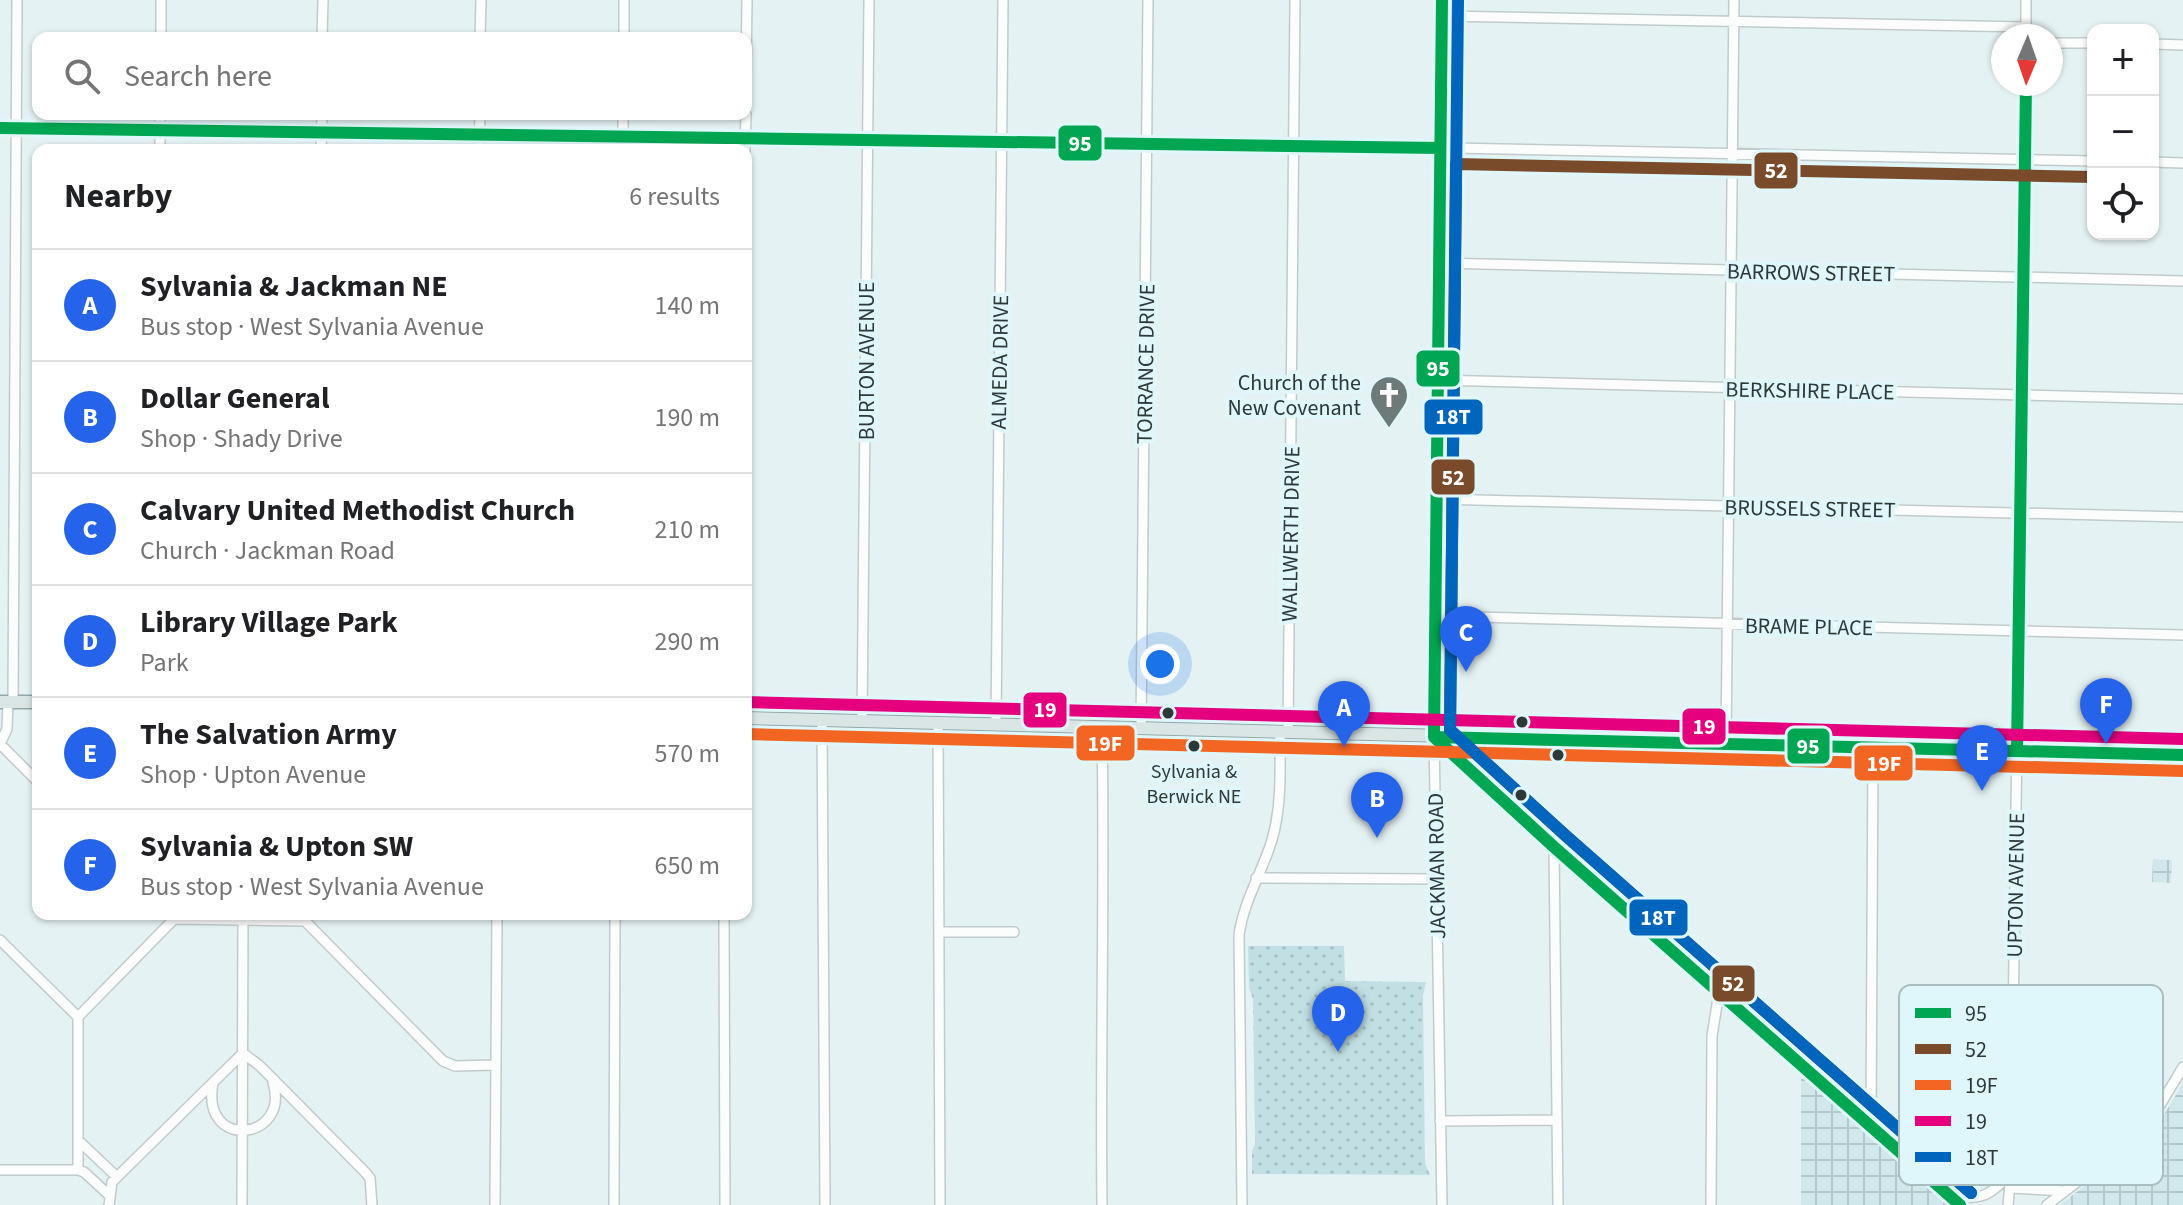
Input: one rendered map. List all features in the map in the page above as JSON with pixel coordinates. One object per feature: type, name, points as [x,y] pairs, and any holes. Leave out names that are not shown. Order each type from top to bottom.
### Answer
[{"type":"main road","points":[[7,702],[32,702]]},
{"type":"main road","points":[[752,718],[2183,755]]},
{"type":"street","points":[[17,0],[7,729],[0,744],[32,776]]},
{"type":"street","points":[[161,0],[161,32]]},
{"type":"street","points":[[322,32],[323,0]]},
{"type":"street","points":[[480,32],[481,0]]},
{"type":"street","points":[[624,0],[624,32]]},
{"type":"street","points":[[747,0],[747,32]]},
{"type":"street","name":"BURTON AVENUE","points":[[862,721],[869,0]]},
{"type":"street","name":"ALMEDA DRIVE","points":[[996,725],[1003,0]]},
{"type":"street","name":"TORRANCE DRIVE","points":[[1141,729],[1148,0]]},
{"type":"street","name":"WALLWERTH DRIVE","points":[[1242,1205],[1238,946],[1245,905],[1276,821],[1284,733],[1295,0]]},
{"type":"street","name":"JACKMAN ROAD","points":[[1442,0],[1434,737],[1442,1205]]},
{"type":"street","points":[[1726,744],[1734,0]]},
{"type":"street","points":[[2026,0],[2026,24]]},
{"type":"street","points":[[1442,16],[1991,31]]},
{"type":"street","points":[[2063,43],[2087,43]]},
{"type":"street","points":[[2159,44],[2183,45]]},
{"type":"street","name":"UPTON AVENUE","points":[[2014,985],[2026,96]]},
{"type":"street","points":[[160,120],[160,144]]},
{"type":"street","points":[[321,144],[322,120]]},
{"type":"street","points":[[479,144],[480,120]]},
{"type":"street","points":[[623,120],[623,144]]},
{"type":"street","points":[[745,144],[746,120]]},
{"type":"street","points":[[0,128],[1294,145],[2087,161]]},
{"type":"street","points":[[2159,162],[2183,163]]},
{"type":"street","name":"BARROWS STREET","points":[[1439,263],[2183,281]]},
{"type":"street","name":"BERKSHIRE PLACE","points":[[1438,380],[2183,399]]},
{"type":"street","name":"BRUSSELS STREET","points":[[1437,499],[2183,517]]},
{"type":"street","name":"BRAME PLACE","points":[[1435,616],[2183,635]]},
{"type":"street","points":[[822,720],[825,1205]]},
{"type":"street","points":[[938,723],[940,1205]]},
{"type":"street","points":[[1102,728],[1102,1205]]},
{"type":"street","points":[[1434,737],[1899,1151]]},
{"type":"street","points":[[1871,1126],[1873,747]]},
{"type":"street","points":[[1554,847],[1558,1205]]},
{"type":"street","points":[[1256,878],[1436,879]]},
{"type":"street","points":[[78,1170],[78,1017],[169,920]]},
{"type":"street","points":[[242,1205],[243,920]]},
{"type":"street","points":[[311,920],[443,1061],[455,1066],[496,1065]]},
{"type":"street","points":[[495,1205],[497,920]]},
{"type":"street","points":[[614,1205],[615,920]]},
{"type":"street","points":[[724,920],[725,1205]]},
{"type":"street","points":[[939,932],[1014,932]]},
{"type":"street","points":[[0,940],[78,1017]]},
{"type":"street","points":[[1711,1205],[1712,1036],[1719,992]]},
{"type":"street","points":[[243,1053],[370,1178],[372,1205]]},
{"type":"street","points":[[109,1200],[110,1185],[117,1177],[243,1053]]},
{"type":"street","points":[[2163,1100],[2183,1067]]},
{"type":"street","points":[[213,1081],[211,1098],[215,1115],[230,1129],[242,1132],[256,1128],[272,1112],[276,1091],[272,1080]]},
{"type":"street","points":[[1440,1121],[1557,1120]]},
{"type":"street","points":[[79,1141],[117,1177]]},
{"type":"street","points":[[0,1170],[78,1170],[84,1172],[109,1200]]},
{"type":"street","points":[[1937,1185],[1960,1205]]},
{"type":"street","points":[[1951,1197],[1970,1199],[1988,1195],[1998,1185]]},
{"type":"street","points":[[2047,1205],[2074,1185]]},
{"type":"street","points":[[2011,1188],[2068,1190]]},
{"type":"street","name":"UPTON AVENUE","points":[[2008,1205],[2011,1188]]},
{"type":"shaded area","points":[[2153,859],[2172,860],[2171,883],[2152,882]]},
{"type":"shaded area","points":[[1248,946],[1344,946],[1345,981],[1426,982],[1423,996],[1425,1163],[1430,1175],[1252,1174],[1255,1144],[1253,999],[1249,988]]},
{"type":"shaded area","points":[[1801,1073],[1899,1160],[1899,1185],[1927,1185],[1950,1205],[1801,1205]]},
{"type":"shaded area","points":[[2183,1083],[2183,1205],[2060,1205],[2085,1185],[2163,1185],[2163,1116]]},
{"type":"transit line","name":"95","points":[[1434,737],[1442,0]]},
{"type":"transit line","name":"18T","points":[[1458,0],[1450,730],[1899,1130]]},
{"type":"transit line","name":"95","points":[[2017,751],[2026,96]]},
{"type":"transit line","name":"95","points":[[0,128],[1440,148]]},
{"type":"transit line","name":"52","points":[[1899,1130],[1450,730],[1456,164],[2087,177]]},
{"type":"transit line","name":"19","points":[[752,702],[2183,739]]},
{"type":"transit line","name":"19F","points":[[752,734],[2183,771]]},
{"type":"transit line","name":"95","points":[[1434,737],[2183,755]]},
{"type":"transit line","name":"95","points":[[1434,737],[1899,1151]]},
{"type":"transit line","name":"95","points":[[1937,1185],[1960,1205]]},
{"type":"transit line","name":"52","points":[[1962,1185],[1971,1193]]},
{"type":"transit line","name":"18T","points":[[1962,1185],[1971,1193]]},
{"type":"place","name":"Church of the New Covenant","points":[[1389,429]]},
{"type":"place","name":"Calvary United Methodist Church","points":[[1466,672]]},
{"type":"place","name":"Sylvania & Upton SW","points":[[2106,744]]},
{"type":"place","name":"Sylvania & Berwick NE","points":[[1194,746]]},
{"type":"place","name":"Sylvania & Jackman NE","points":[[1344,747]]},
{"type":"place","name":"The Salvation Army","points":[[1982,791]]},
{"type":"place","name":"Dollar General","points":[[1377,838]]},
{"type":"place","name":"Library Village Park","points":[[1338,1052]]}]
